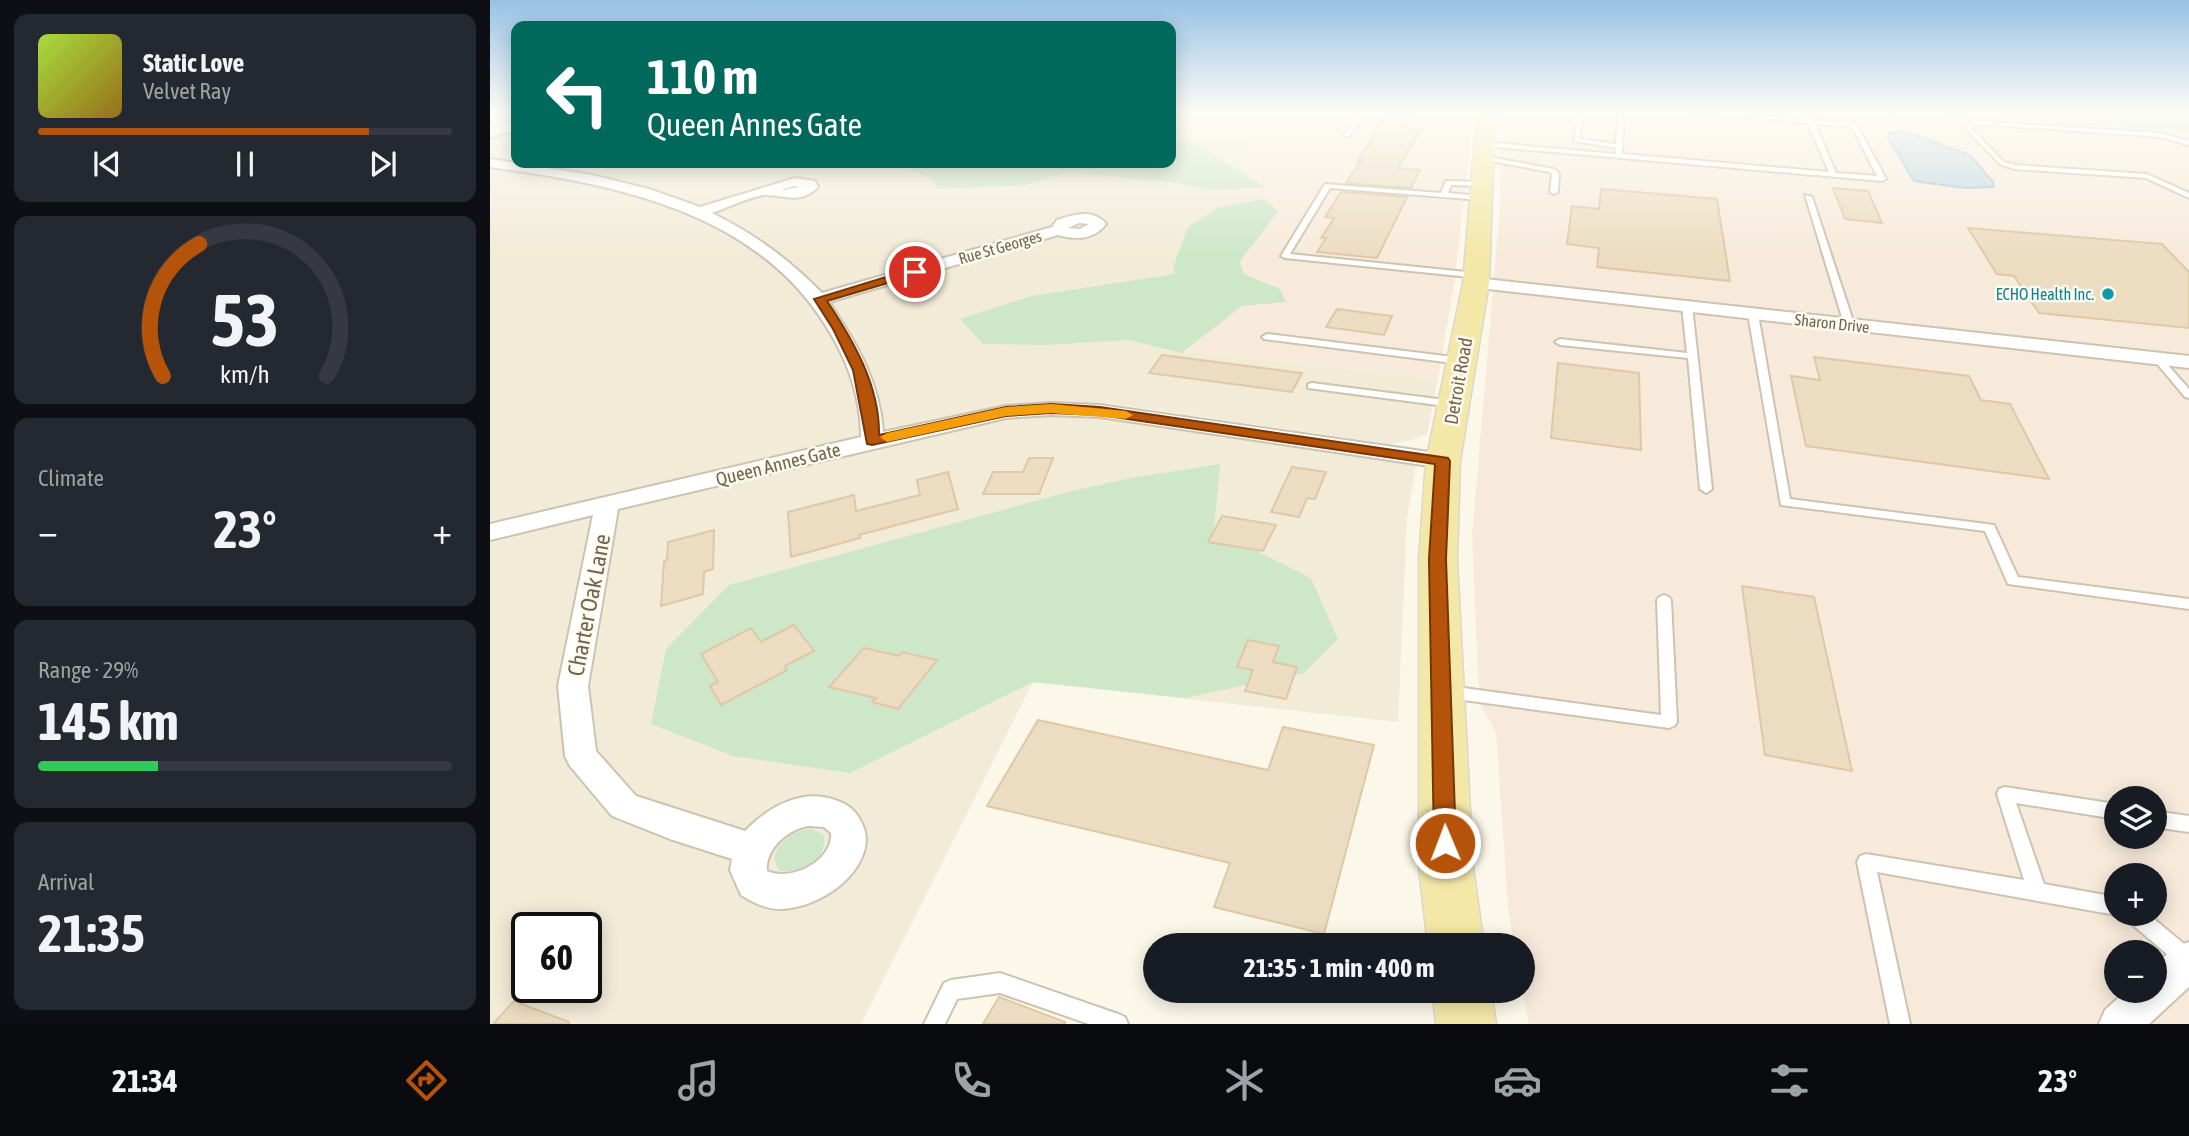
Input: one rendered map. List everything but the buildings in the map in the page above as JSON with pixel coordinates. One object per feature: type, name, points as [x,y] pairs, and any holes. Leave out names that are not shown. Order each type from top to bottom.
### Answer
[{"type":"main road","name":"Detroit Road","points":[[1454,933],[1446,868],[1438,559],[1443,461],[1476,280],[1483,160]]},
{"type":"main road","points":[[1463,1003],[1466,1024]]},
{"type":"street","points":[[490,163],[511,165]]},
{"type":"street","points":[[531,168],[624,188],[701,212],[755,242],[788,267],[820,299],[860,370],[872,425],[872,441]]},
{"type":"street","points":[[701,212],[778,186]]},
{"type":"street","name":"Rue St Georges","points":[[820,299],[1059,230]]},
{"type":"street","name":"Sharon Drive","points":[[1476,280],[1753,314],[2189,362]]},
{"type":"street","name":"Queen Annes Gate","points":[[490,532],[872,441],[1006,412],[1051,409],[1100,411],[1443,461]]},
{"type":"street","name":"Charter Oak Lane","points":[[607,505],[573,686],[581,755],[624,806],[670,824],[751,849]]},
{"type":"street","points":[[2119,1024],[2189,961]]},
{"type":"lane","points":[[1443,195],[1449,183],[1482,160]]},
{"type":"lane","points":[[1476,280],[1285,256],[1328,186],[1443,195],[1482,160]]},
{"type":"lane","points":[[1488,160],[1552,170],[1556,173],[1554,192]]},
{"type":"lane","points":[[1664,160],[1882,179],[1872,160]]},
{"type":"lane","points":[[1826,160],[1832,174]]},
{"type":"lane","points":[[1999,160],[2014,167],[2147,176],[2189,196]]},
{"type":"lane","points":[[1808,197],[1849,324]]},
{"type":"lane","points":[[1687,306],[1706,489]]},
{"type":"lane","points":[[1753,314],[1785,502],[1990,528],[2013,581],[2189,604]]},
{"type":"lane","points":[[1267,337],[1461,361]]},
{"type":"lane","points":[[1560,342],[1692,356]]},
{"type":"lane","points":[[2157,358],[2189,396]]},
{"type":"lane","points":[[1312,386],[1454,404]]},
{"type":"lane","points":[[1441,691],[1670,722],[1664,600]]},
{"type":"lane","points":[[2037,891],[2005,794],[2104,810]]},
{"type":"lane","points":[[2167,821],[2189,824]]},
{"type":"lane","points":[[1900,1024],[1866,862],[2104,904]]},
{"type":"lane","points":[[2148,926],[2189,961]]},
{"type":"lane","points":[[934,1024],[951,990],[1000,983],[1118,1024]]},
{"type":"shaded area","points":[[490,160],[511,160],[511,168],[1176,168],[1176,160],[1242,160],[1238,167],[1265,187],[1182,353],[1186,351],[1438,379],[1427,434],[1390,444],[1107,403],[1101,411],[1417,457],[1407,518],[1398,722],[1033,682],[861,1024],[490,1024]]},
{"type":"shaded area","points":[[1242,160],[1468,160],[1454,285],[1438,379],[1186,351],[1242,305],[1279,287],[1244,274],[1240,260],[1278,212],[1265,199],[1256,200],[1265,187],[1238,168]]},
{"type":"shaded area","points":[[1500,160],[2189,160],[2189,1024],[1529,1024],[1525,1003],[1535,1003],[1535,933],[1512,933],[1496,733],[1479,696],[1472,536],[1500,207]]},
{"type":"green space","points":[[1176,160],[1222,160],[1265,187],[1211,190],[1177,183],[1067,172],[1027,185],[939,189],[930,177],[908,168],[1176,168]]},
{"type":"green space","points":[[1265,199],[1278,212],[1240,261],[1244,274],[1279,288],[1286,302],[1242,306],[1182,353],[1129,340],[1045,345],[983,344],[960,319],[1031,296],[1175,274],[1173,268],[1188,227],[1219,207]]},
{"type":"green space","points":[[1220,464],[1214,530],[1311,578],[1338,639],[1304,673],[1184,698],[1033,682],[850,773],[733,756],[651,724],[666,649],[729,585],[1068,492],[1131,478]]},
{"type":"green space","points":[[811,829],[823,834],[824,843],[818,858],[803,869],[778,869],[774,858],[783,841],[793,834]]},
{"type":"water","points":[[1901,160],[1974,160],[1993,182],[1994,187],[1965,188],[1914,181]]},
{"type":"slow traffic","points":[[887,437],[1006,412],[1051,409],[1126,415]]},
{"type":"place","name":"ECHO Health Inc.","points":[[2108,294]]},
{"type":"route","points":[[915,272],[820,299],[860,370],[872,425],[872,441],[1006,412],[1051,409],[1100,411],[1443,461],[1438,559],[1445,843]]}]
